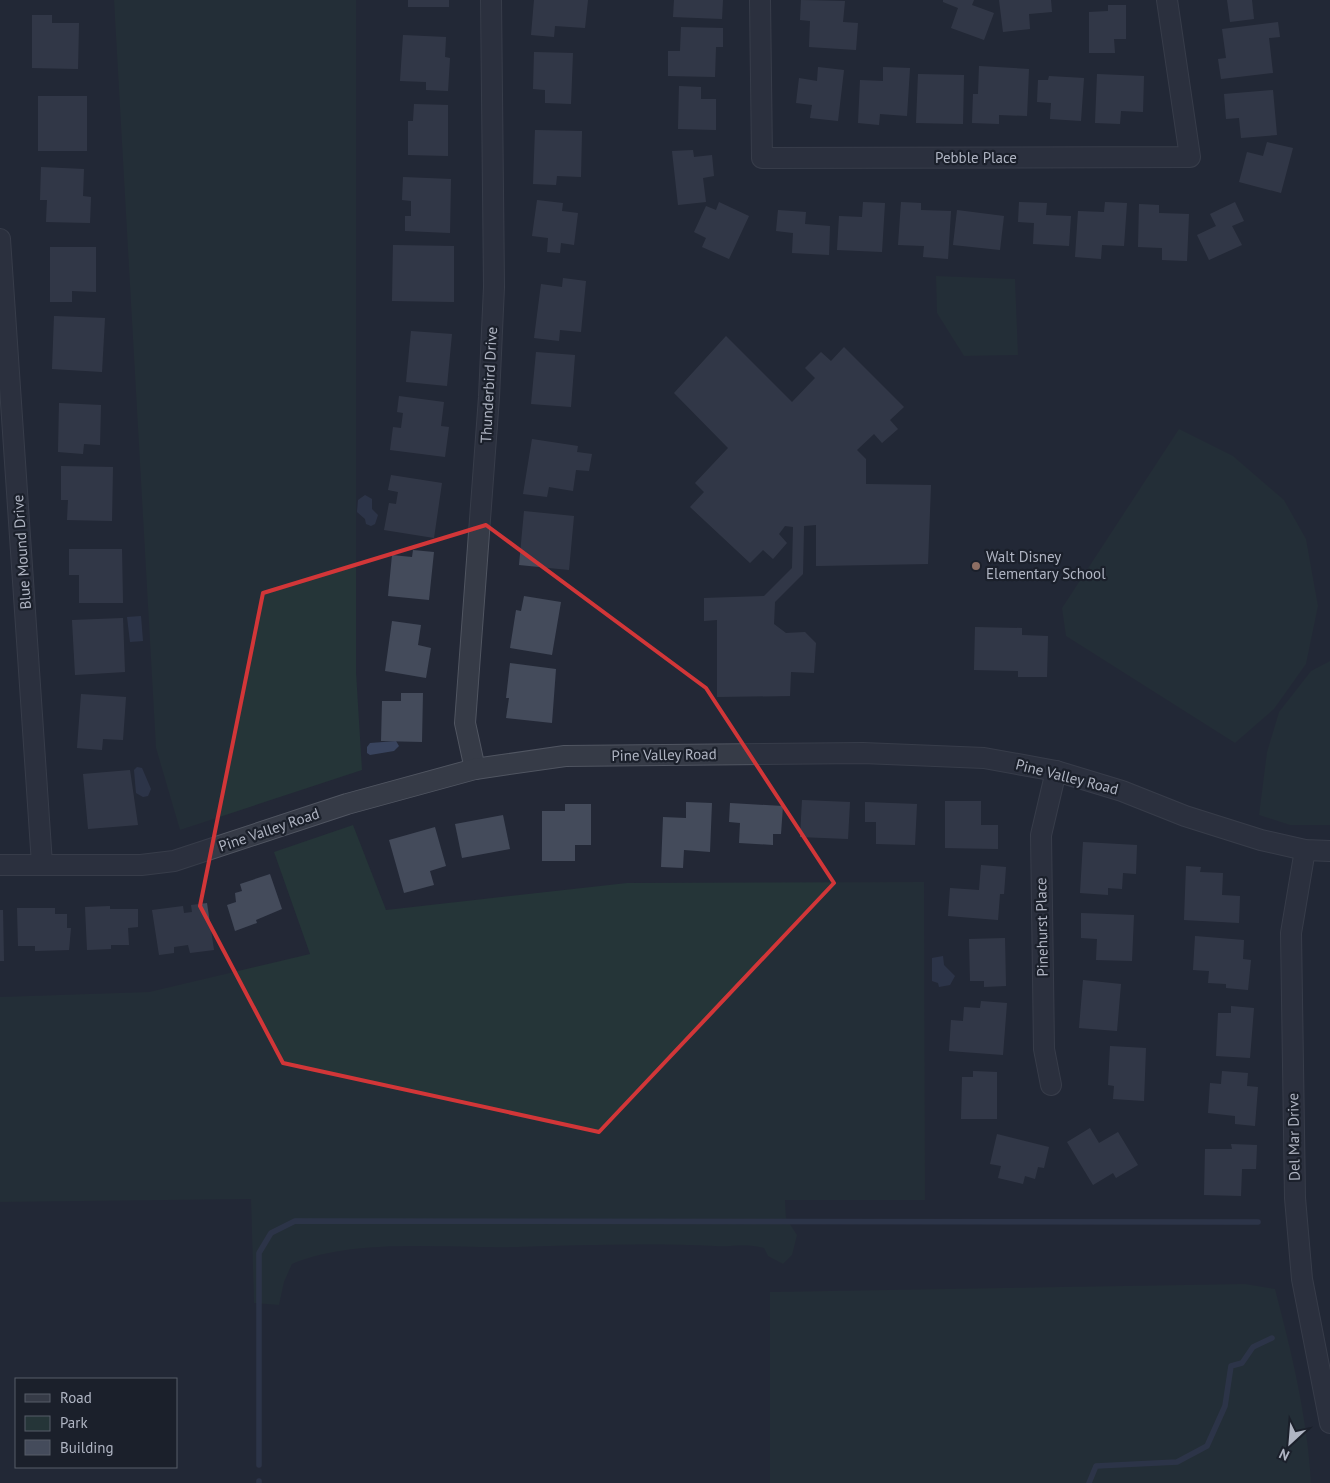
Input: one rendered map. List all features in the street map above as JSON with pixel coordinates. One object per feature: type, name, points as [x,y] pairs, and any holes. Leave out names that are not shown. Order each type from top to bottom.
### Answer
[{"type":"street","name":"Thunderbird Drive","points":[[475,768],[465,723],[489,397],[494,287],[491,0]]},
{"type":"street","name":"Pebble Place","points":[[760,0],[762,158],[1190,157],[1166,0]]},
{"type":"street","name":"Blue Mound Drive","points":[[0,239],[42,864]]},
{"type":"street","name":"Pine Valley Road","points":[[0,865],[141,864],[174,861],[347,804],[475,768],[565,756],[863,754],[984,758],[1056,771],[1122,790],[1195,819],[1261,840],[1305,850],[1330,851]]},
{"type":"street","name":"Pinehurst Place","points":[[1051,1085],[1044,1049],[1041,835],[1056,771]]},
{"type":"street","name":"Del Mar Drive","points":[[1305,850],[1291,933],[1295,1198],[1302,1279],[1330,1423]]},
{"type":"highlighted area","points":[[486,525],[706,688],[834,883],[599,1132],[283,1063],[200,906],[263,593]]},
{"type":"green space","points":[[114,0],[356,0],[356,672],[362,770],[180,830],[156,748]]},
{"type":"green space","points":[[936,276],[1015,279],[1018,355],[964,356],[937,313]]},
{"type":"green space","points":[[1179,429],[1233,456],[1284,500],[1306,539],[1318,606],[1306,664],[1274,709],[1235,743],[1066,636],[1062,608]]},
{"type":"green space","points":[[1330,661],[1330,825],[1290,825],[1259,815],[1267,752],[1279,712],[1311,671]]},
{"type":"green space","points":[[353,825],[386,910],[627,883],[924,882],[925,1200],[785,1200],[786,1218],[797,1235],[792,1255],[783,1264],[768,1256],[764,1248],[745,1245],[403,1246],[344,1250],[292,1264],[284,1282],[279,1305],[254,1303],[251,1199],[0,1202],[0,997],[149,992],[310,954],[274,852]]},
{"type":"green space","points":[[1245,1284],[1275,1289],[1298,1385],[1311,1483],[770,1483],[770,1292]]},
{"type":"water","points":[[365,495],[372,499],[372,509],[378,515],[375,524],[371,526],[366,524],[365,519],[357,512],[358,500]]},
{"type":"water","points":[[141,616],[143,641],[130,642],[127,617]]},
{"type":"water","points":[[396,741],[399,746],[394,751],[370,755],[367,753],[367,747],[370,743]]},
{"type":"water","points":[[137,767],[142,768],[151,789],[148,796],[143,797],[136,793],[134,770]]},
{"type":"water","points":[[943,956],[944,965],[955,976],[950,985],[939,987],[938,983],[932,981],[932,958]]},
{"type":"building","points":[[408,0],[449,0],[449,7],[408,7]]},
{"type":"building","points":[[534,0],[588,0],[585,28],[555,26],[554,37],[531,35]]},
{"type":"building","points":[[674,0],[723,0],[722,19],[673,17]]},
{"type":"building","points":[[801,0],[845,1],[843,22],[858,23],[856,50],[809,47],[810,21],[800,20]]},
{"type":"building","points":[[943,0],[974,0],[972,5],[994,13],[984,40],[951,28],[958,8],[943,2]]},
{"type":"building","points":[[999,0],[1051,0],[1052,12],[1029,14],[1030,29],[1003,32]]},
{"type":"building","points":[[1227,0],[1252,0],[1254,19],[1230,22]]},
{"type":"building","points":[[1108,5],[1126,5],[1126,39],[1114,39],[1115,53],[1089,53],[1089,12],[1108,11]]},
{"type":"building","points":[[32,15],[52,15],[52,23],[79,23],[78,69],[32,68]]},
{"type":"building","points":[[1278,22],[1280,37],[1269,38],[1273,73],[1221,79],[1218,59],[1226,58],[1222,29]]},
{"type":"building","points":[[681,27],[723,28],[723,47],[716,47],[715,77],[668,76],[668,51],[680,51]]},
{"type":"building","points":[[403,35],[446,37],[445,57],[450,58],[448,91],[426,90],[426,82],[400,81]]},
{"type":"building","points":[[534,52],[573,53],[571,104],[545,103],[545,90],[533,89]]},
{"type":"building","points":[[979,66],[1029,69],[1027,116],[999,115],[999,124],[972,123],[973,94],[978,94]]},
{"type":"building","points":[[818,67],[844,70],[838,121],[810,118],[812,105],[796,103],[799,78],[817,81]]},
{"type":"building","points":[[883,67],[910,68],[907,116],[880,114],[879,125],[858,123],[860,80],[883,81]]},
{"type":"building","points":[[918,74],[964,75],[963,124],[916,123]]},
{"type":"building","points":[[1097,74],[1144,76],[1143,112],[1121,111],[1120,124],[1095,123]]},
{"type":"building","points":[[1049,76],[1084,78],[1081,121],[1050,119],[1051,103],[1037,102],[1038,80],[1048,80]]},
{"type":"building","points":[[679,86],[701,87],[701,99],[716,99],[716,130],[678,129]]},
{"type":"building","points":[[1273,90],[1277,135],[1241,138],[1239,118],[1226,119],[1224,94]]},
{"type":"building","points":[[38,96],[87,96],[87,151],[38,151]]},
{"type":"building","points":[[414,104],[448,105],[448,156],[408,155],[408,121],[413,121]]},
{"type":"building","points":[[535,130],[582,131],[581,177],[557,176],[556,185],[533,184]]},
{"type":"building","points":[[1267,142],[1293,148],[1281,193],[1239,182],[1247,152],[1263,156]]},
{"type":"building","points":[[693,150],[694,157],[712,155],[714,176],[703,178],[706,202],[678,205],[672,151]]},
{"type":"building","points":[[41,167],[84,169],[83,196],[91,197],[90,223],[46,222],[47,200],[40,200]]},
{"type":"building","points":[[403,177],[451,179],[450,233],[405,231],[405,216],[411,216],[411,201],[402,200]]},
{"type":"building","points":[[537,200],[563,203],[562,211],[578,213],[574,245],[561,243],[560,253],[547,252],[548,238],[532,236]]},
{"type":"building","points":[[719,202],[749,216],[729,259],[702,247],[706,238],[694,232],[706,206],[716,210]]},
{"type":"building","points":[[863,202],[885,203],[882,252],[837,250],[839,216],[862,217]]},
{"type":"building","points":[[901,202],[921,203],[921,210],[951,211],[948,259],[923,257],[924,246],[898,245]]},
{"type":"building","points":[[1019,202],[1047,203],[1046,215],[1071,216],[1069,246],[1033,244],[1034,223],[1018,222]]},
{"type":"building","points":[[1105,202],[1127,203],[1124,246],[1102,245],[1101,259],[1075,257],[1078,211],[1104,212]]},
{"type":"building","points":[[1235,202],[1244,221],[1232,226],[1242,245],[1209,260],[1197,235],[1216,226],[1210,214]]},
{"type":"building","points":[[1139,204],[1159,205],[1159,213],[1189,214],[1187,261],[1162,260],[1162,248],[1138,247]]},
{"type":"building","points":[[778,210],[806,212],[805,224],[830,226],[829,255],[792,253],[793,233],[776,231]]},
{"type":"building","points":[[957,210],[1004,216],[1000,250],[953,245]]},
{"type":"building","points":[[393,245],[454,246],[454,302],[392,301]]},
{"type":"building","points":[[50,247],[96,247],[96,292],[72,291],[72,302],[50,302]]},
{"type":"building","points":[[563,278],[586,281],[581,332],[560,330],[559,341],[534,338],[541,284],[562,287]]},
{"type":"building","points":[[54,316],[105,318],[102,372],[52,369]]},
{"type":"building","points":[[411,331],[452,334],[447,386],[406,382]]},
{"type":"building","points":[[726,336],[792,402],[815,378],[805,368],[821,352],[831,361],[844,347],[904,407],[890,420],[898,429],[882,443],[874,434],[857,450],[866,459],[866,484],[931,485],[928,564],[816,566],[816,525],[804,526],[803,574],[775,602],[774,624],[786,633],[805,632],[816,643],[814,673],[791,672],[790,696],[717,697],[717,620],[704,621],[704,598],[764,596],[792,568],[793,527],[785,526],[779,534],[787,543],[773,559],[763,550],[750,563],[690,507],[704,492],[695,483],[728,448],[674,393]]},
{"type":"building","points":[[536,352],[575,355],[571,407],[531,404]]},
{"type":"building","points":[[399,396],[444,402],[441,426],[449,427],[445,457],[390,450],[393,427],[401,428],[403,413],[397,412]]},
{"type":"building","points":[[59,403],[101,405],[100,445],[84,444],[83,454],[58,452]]},
{"type":"building","points":[[532,439],[578,446],[577,452],[592,454],[589,471],[576,470],[573,491],[549,487],[547,497],[523,494]]},
{"type":"building","points":[[61,466],[113,467],[112,521],[67,520],[68,500],[61,500]]},
{"type":"building","points":[[391,475],[442,483],[434,538],[384,530],[389,503],[396,504],[398,492],[388,490]]},
{"type":"building","points":[[524,511],[574,516],[569,570],[519,565]]},
{"type":"building","points":[[69,549],[122,549],[123,603],[79,603],[79,575],[69,575]]},
{"type":"building","points":[[413,550],[434,552],[429,600],[388,596],[392,555],[412,557]]},
{"type":"building","points":[[524,596],[561,602],[552,655],[510,648],[516,610],[521,611]]},
{"type":"building","points":[[123,618],[125,672],[75,675],[72,620]]},
{"type":"building","points":[[392,621],[421,625],[418,645],[431,648],[426,678],[385,671]]},
{"type":"building","points":[[975,627],[1022,628],[1022,635],[1048,636],[1047,677],[1018,677],[1018,671],[974,670]]},
{"type":"building","points":[[510,663],[556,669],[552,723],[506,718],[509,698],[506,698]]},
{"type":"building","points":[[401,693],[423,693],[422,742],[381,741],[382,701],[401,701]]},
{"type":"building","points":[[81,694],[126,697],[123,740],[103,739],[102,750],[77,748]]},
{"type":"building","points":[[130,770],[138,825],[88,829],[83,774]]},
{"type":"building","points":[[802,800],[850,802],[848,839],[800,837]]},
{"type":"building","points":[[945,801],[981,801],[981,825],[998,825],[998,849],[945,848]]},
{"type":"building","points":[[686,802],[712,803],[710,852],[684,850],[683,868],[661,867],[663,817],[686,818]]},
{"type":"building","points":[[865,802],[917,804],[915,845],[876,844],[876,822],[865,822]]},
{"type":"building","points":[[730,803],[783,806],[781,834],[773,834],[773,845],[739,843],[740,823],[729,822]]},
{"type":"building","points":[[565,804],[591,804],[591,845],[575,845],[575,861],[542,861],[542,811],[565,811]]},
{"type":"building","points":[[503,815],[510,849],[462,858],[455,824]]},
{"type":"building","points":[[435,827],[446,866],[430,871],[434,885],[404,893],[389,840]]},
{"type":"building","points":[[1083,842],[1137,845],[1136,874],[1123,873],[1122,889],[1108,888],[1108,895],[1080,893]]},
{"type":"building","points":[[981,865],[1006,867],[1004,894],[1000,894],[998,920],[948,916],[950,888],[979,890]]},
{"type":"building","points":[[1186,866],[1201,867],[1200,872],[1223,873],[1222,895],[1240,896],[1239,923],[1184,920]]},
{"type":"building","points":[[270,874],[282,909],[256,920],[257,923],[235,931],[227,905],[236,902],[235,893],[242,891],[240,884]]},
{"type":"building","points":[[207,903],[214,950],[190,953],[188,945],[174,947],[174,953],[159,955],[152,910],[183,906],[184,913],[192,912],[191,905]]},
{"type":"building","points":[[110,906],[110,909],[138,909],[138,927],[128,928],[129,945],[111,945],[111,949],[87,950],[85,907]]},
{"type":"building","points":[[17,908],[55,908],[55,914],[67,914],[67,928],[71,928],[69,950],[35,951],[35,946],[18,946]]},
{"type":"building","points":[[0,910],[3,910],[4,961],[0,961]]},
{"type":"building","points":[[1081,913],[1134,915],[1132,961],[1096,960],[1097,939],[1081,938]]},
{"type":"building","points":[[1195,936],[1244,940],[1243,959],[1251,960],[1248,990],[1226,988],[1226,984],[1208,983],[1209,971],[1193,970]]},
{"type":"building","points":[[1005,938],[1006,986],[984,987],[984,981],[970,981],[969,939]]},
{"type":"building","points":[[1083,980],[1121,984],[1117,1031],[1079,1028]]},
{"type":"building","points":[[981,1001],[1007,1003],[1003,1055],[949,1051],[951,1020],[963,1021],[964,1007],[980,1008]]},
{"type":"building","points":[[1231,1006],[1254,1008],[1250,1058],[1216,1056],[1218,1013],[1231,1013]]},
{"type":"building","points":[[1110,1046],[1146,1048],[1144,1101],[1113,1099],[1114,1086],[1108,1085]]},
{"type":"building","points":[[973,1071],[997,1072],[997,1119],[961,1119],[962,1077],[973,1077]]},
{"type":"building","points":[[1222,1071],[1248,1073],[1247,1086],[1258,1087],[1255,1126],[1235,1124],[1235,1116],[1208,1113],[1210,1083],[1221,1084]]},
{"type":"building","points":[[1090,1128],[1099,1143],[1118,1132],[1138,1165],[1116,1178],[1113,1173],[1093,1185],[1067,1142]]},
{"type":"building","points":[[997,1134],[1049,1147],[1044,1168],[1038,1167],[1035,1179],[1025,1176],[1023,1184],[998,1178],[1001,1166],[990,1164]]},
{"type":"building","points":[[1231,1144],[1257,1145],[1256,1169],[1242,1169],[1241,1196],[1204,1195],[1205,1149],[1232,1149]]},
{"type":"waterway","points":[[259,1465],[259,1253],[271,1233],[295,1221],[1258,1222]]},
{"type":"waterway","points":[[1089,1483],[1096,1466],[1177,1462],[1207,1446],[1225,1406],[1231,1366],[1242,1363],[1253,1347],[1272,1338]]},
{"type":"place","name":"Walt Disney Elementary School","points":[[976,566]]}]
